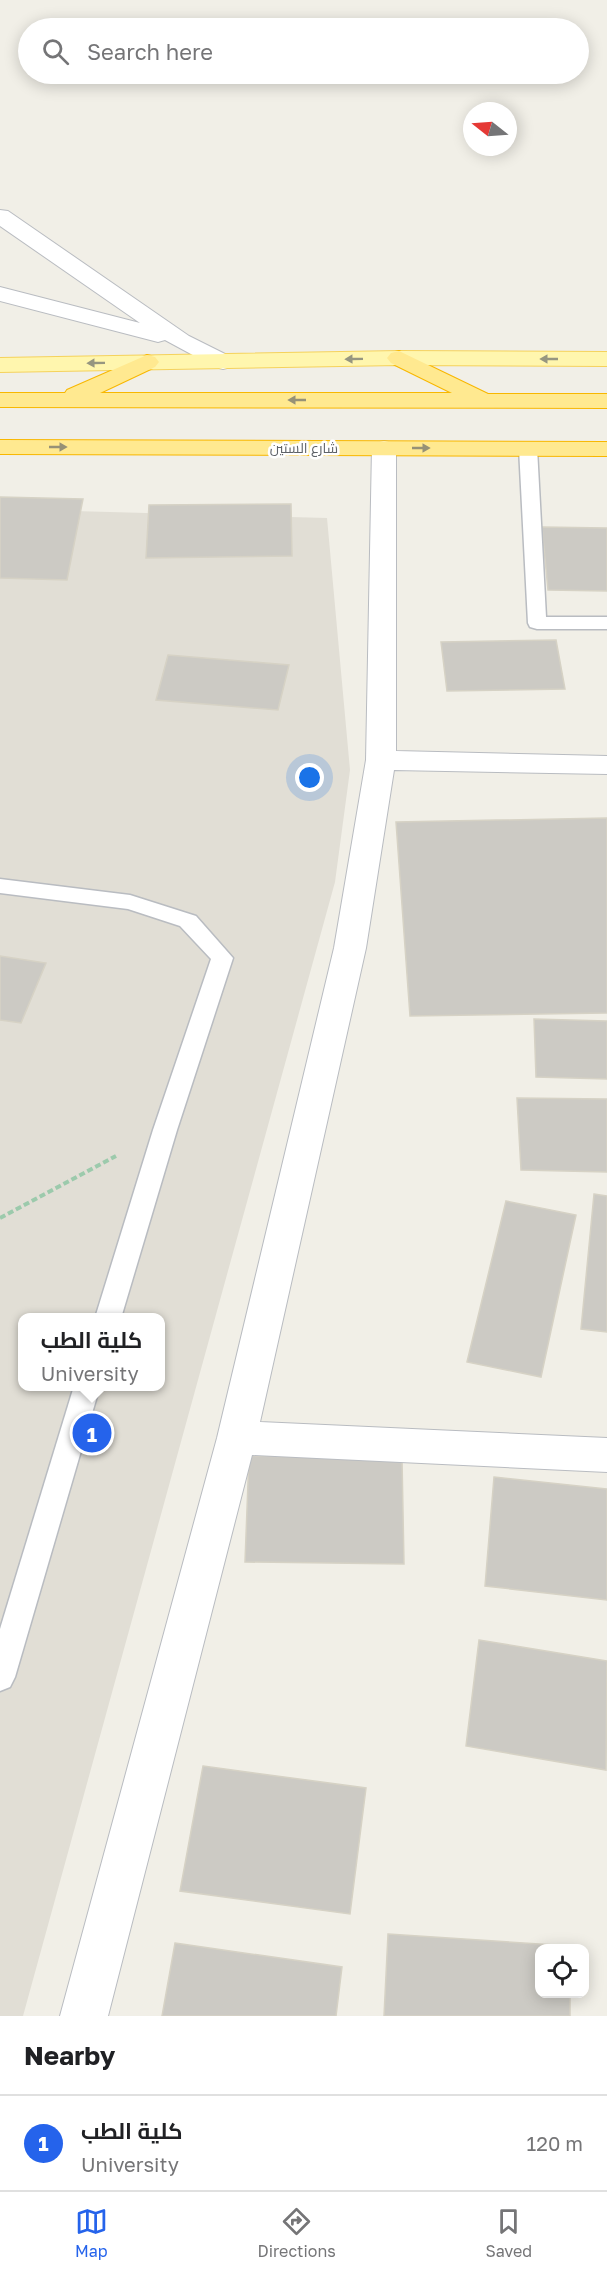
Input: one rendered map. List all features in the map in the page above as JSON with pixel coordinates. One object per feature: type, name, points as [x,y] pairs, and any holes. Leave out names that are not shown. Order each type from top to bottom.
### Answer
[{"type":"highway","points":[[399,358],[485,400]]},
{"type":"highway","points":[[65,400],[147,362]]},
{"type":"highway","points":[[0,400],[607,400]]},
{"type":"highway","name":"شارع الستين","points":[[0,447],[607,449]]},
{"type":"main road","points":[[0,365],[399,358],[607,359]]},
{"type":"street","points":[[0,216],[181,341],[223,362]]},
{"type":"street","points":[[41,304],[61,305],[80,301],[93,289],[92,282],[86,276]]},
{"type":"street","points":[[0,294],[181,341]]},
{"type":"street","points":[[84,2016],[237,1438],[350,948],[381,760],[384,448]]},
{"type":"street","points":[[381,760],[607,765]]},
{"type":"street","points":[[237,1438],[607,1455]]},
{"type":"lane","points":[[528,448],[537,623],[607,623]]},
{"type":"lane","points":[[0,886],[130,902],[188,921],[222,958],[165,1130],[109,1313]]},
{"type":"lane","points":[[0,1677],[86,1391]]},
{"type":"path","points":[[0,1218],[165,1130]]},
{"type":"shaded area","points":[[0,509],[327,518],[350,770],[335,882],[23,2016],[0,2016]]},
{"type":"building","points":[[0,497],[83,499],[67,580],[0,578]]},
{"type":"building","points":[[291,504],[292,556],[146,558],[149,505]]},
{"type":"building","points":[[542,527],[607,528],[607,591],[548,590]]},
{"type":"building","points":[[556,640],[565,689],[447,691],[441,642]]},
{"type":"building","points":[[168,655],[289,665],[278,710],[156,700]]},
{"type":"building","points":[[607,818],[607,1013],[410,1016],[396,822]]},
{"type":"building","points":[[0,956],[46,963],[21,1023],[0,1020]]},
{"type":"building","points":[[534,1019],[607,1021],[607,1079],[536,1077]]},
{"type":"building","points":[[517,1098],[607,1099],[607,1172],[521,1170]]},
{"type":"building","points":[[594,1194],[607,1196],[607,1332],[581,1329]]},
{"type":"building","points":[[506,1201],[576,1215],[541,1377],[467,1362]]},
{"type":"building","points":[[249,1456],[402,1459],[404,1564],[245,1562]]},
{"type":"building","points":[[494,1477],[607,1489],[607,1600],[485,1586]]},
{"type":"building","points":[[479,1640],[607,1661],[606,1770],[466,1746]]},
{"type":"building","points":[[203,1766],[366,1788],[350,1914],[180,1891]]},
{"type":"building","points":[[388,1934],[540,1944],[535,1944],[535,1998],[570,1998],[570,2016],[384,2016]]},
{"type":"building","points":[[175,1943],[342,1967],[336,2016],[162,2016]]},
{"type":"place","name":"كلية الطب","points":[[92,1433]]}]
